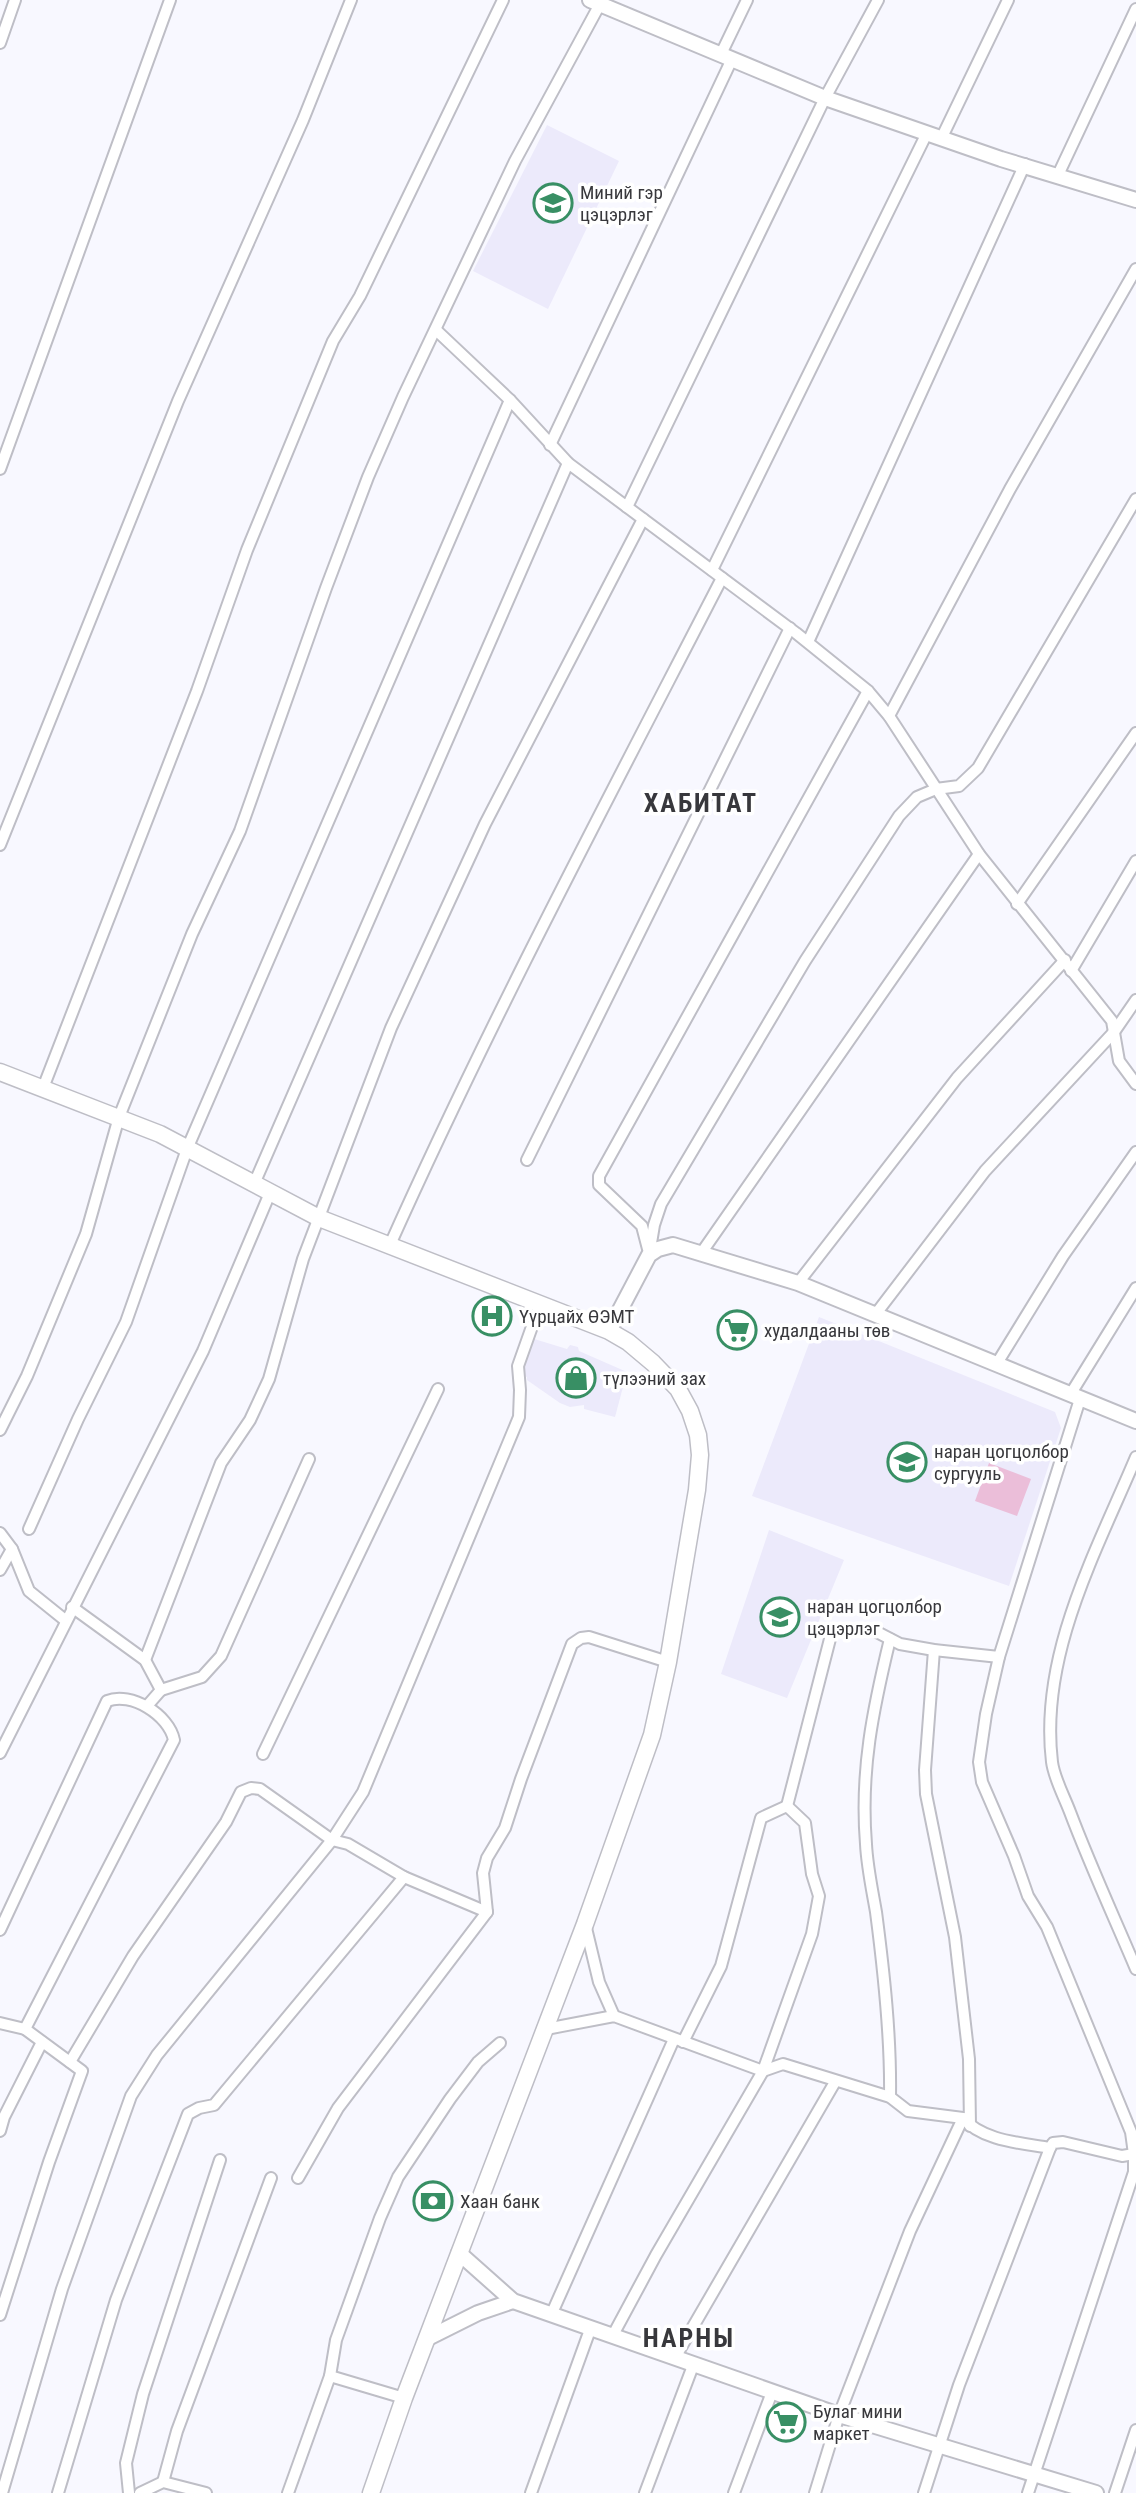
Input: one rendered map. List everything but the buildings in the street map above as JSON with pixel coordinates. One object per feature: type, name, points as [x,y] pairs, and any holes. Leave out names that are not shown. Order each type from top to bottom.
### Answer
[{"type":"main road","points":[[1,1075],[119,1117],[319,1218],[609,1331],[628,1342],[653,1363],[678,1389],[690,1410],[698,1435],[700,1455],[697,1490],[668,1662],[652,1735],[585,1924],[404,2398],[371,2493]]},
{"type":"street","points":[[0,43],[16,0]]},
{"type":"street","points":[[0,470],[170,0]]},
{"type":"street","points":[[0,845],[178,401],[303,120],[351,0]]},
{"type":"street","points":[[43,1088],[197,691],[247,550],[328,353],[360,296],[503,0]]},
{"type":"street","points":[[550,445],[727,56],[747,0]]},
{"type":"street","points":[[627,507],[825,98],[877,0]]},
{"type":"street","points":[[712,570],[934,135],[1008,0]]},
{"type":"street","points":[[0,1430],[27,1376],[86,1234],[119,1117],[192,934],[240,831],[368,477],[402,397],[436,330],[514,160],[595,2],[622,6],[727,56],[825,98],[1002,159],[1136,200]]},
{"type":"street","points":[[1058,175],[1136,9]]},
{"type":"street","points":[[808,642],[1025,164]]},
{"type":"street","points":[[889,716],[1010,489],[1136,269]]},
{"type":"street","points":[[436,330],[510,400],[568,463],[790,628],[868,691],[889,716],[979,854],[1112,1021],[1119,1061],[1136,1084]]},
{"type":"street","points":[[29,1529],[78,1419],[126,1322],[187,1149],[510,400]]},
{"type":"street","points":[[254,1184],[568,463]]},
{"type":"street","points":[[609,1331],[649,1255],[661,1204],[805,961],[899,816],[917,797],[936,789],[959,786],[978,768],[1136,499]]},
{"type":"street","points":[[145,1660],[220,1463],[250,1420],[269,1379],[303,1259],[391,1028],[480,836],[643,519]]},
{"type":"street","points":[[389,1247],[420,1177],[566,878],[722,578]]},
{"type":"street","points":[[527,1160],[790,628]]},
{"type":"street","points":[[649,1255],[642,1226],[599,1185],[599,1176],[868,691]]},
{"type":"street","points":[[1017,904],[1136,733]]},
{"type":"street","points":[[702,1252],[979,854]]},
{"type":"street","points":[[1071,971],[1136,862]]},
{"type":"street","points":[[798,1283],[957,1078],[1065,960]]},
{"type":"street","points":[[875,1315],[985,1171],[1114,1032],[1136,1000]]},
{"type":"street","points":[[996,1365],[1063,1256],[1136,1152]]},
{"type":"street","points":[[0,1753],[203,1351],[270,1193]]},
{"type":"street","points":[[649,1255],[673,1245],[798,1283],[1136,1422]]},
{"type":"street","points":[[1028,2493],[1135,2172],[1135,2154],[1131,2132],[1072,1983],[1047,1927],[1028,1896],[1014,1856],[982,1783],[979,1762],[986,1714],[999,1657],[1075,1397],[1136,1288]]},
{"type":"street","points":[[1,2491],[62,2290],[131,2096],[157,2055],[332,1840],[363,1792],[519,1417],[518,1366],[540,1304]]},
{"type":"street","points":[[263,1754],[438,1389]]},
{"type":"street","points":[[1136,1457],[1072,1612],[1058,1663],[1051,1704],[1052,1765],[1136,1969]]},
{"type":"street","points":[[146,1706],[161,1690],[202,1676],[221,1656],[309,1459]]},
{"type":"street","points":[[0,1534],[12,1549],[29,1591],[65,1620]]},
{"type":"street","points":[[0,1570],[12,1549]]},
{"type":"street","points":[[72,1606],[145,1660],[161,1690]]},
{"type":"street","points":[[873,1630],[900,1644],[999,1657]]},
{"type":"street","points":[[787,1806],[831,1635]]},
{"type":"street","points":[[298,2178],[338,2108],[487,1912],[483,1872],[487,1858],[505,1829],[572,1644],[581,1638],[589,1637],[668,1662]]},
{"type":"street","points":[[890,1639],[872,1711],[865,1765],[866,1844],[881,1960],[890,2064],[890,2097]]},
{"type":"street","points":[[815,2493],[839,2415],[910,2231],[966,2122],[969,2059],[955,1937],[926,1794],[925,1770],[934,1650]]},
{"type":"street","points":[[0,1930],[107,1702],[122,1698],[146,1706],[169,1728],[174,1740],[25,2029]]},
{"type":"street","points":[[71,2062],[133,1956],[226,1822],[241,1792],[251,1788],[260,1789],[332,1840],[348,1844],[404,1877],[487,1912]]},
{"type":"street","points":[[552,2313],[679,2041],[721,1966],[761,1818],[787,1806]]},
{"type":"street","points":[[613,2335],[656,2255],[763,2071],[812,1934],[819,1896],[812,1874],[805,1823],[787,1806]]},
{"type":"street","points":[[58,2493],[116,2300],[188,2114],[214,2105],[404,1877]]},
{"type":"street","points":[[585,1924],[599,1982],[614,2016]]},
{"type":"street","points":[[546,2029],[614,2016],[763,2071],[783,2064],[890,2097],[908,2111],[966,2122],[1003,2139],[1050,2148]]},
{"type":"street","points":[[0,2022],[25,2029],[82,2071],[48,2162],[0,2315]]},
{"type":"street","points":[[0,2131],[4,2117],[42,2042]]},
{"type":"street","points":[[288,2493],[330,2376],[336,2340],[380,2218],[398,2177],[464,2080],[478,2062],[500,2043]]},
{"type":"street","points":[[676,2356],[835,2082]]},
{"type":"street","points":[[924,2493],[959,2385],[1053,2143],[1063,2142],[1122,2156],[1135,2154]]},
{"type":"street","points":[[129,2493],[126,2463],[143,2394],[220,2160]]},
{"type":"street","points":[[163,2482],[177,2431],[271,2178]]},
{"type":"street","points":[[459,2253],[513,2301],[839,2415],[1096,2493]]},
{"type":"street","points":[[428,2338],[478,2313],[513,2301]]},
{"type":"street","points":[[531,2493],[591,2328]]},
{"type":"street","points":[[645,2493],[695,2363]]},
{"type":"street","points":[[330,2376],[404,2398]]},
{"type":"street","points":[[734,2493],[772,2392]]},
{"type":"street","points":[[1115,2493],[1136,2430]]},
{"type":"street","points":[[140,2493],[163,2482],[206,2493]]},
{"type":"shaded area","name":"Миний гэр цэцэрлэг","points":[[547,125],[619,161],[548,309],[473,271]]},
{"type":"shaded area","name":"наран цогцолбор сургууль","points":[[819,1317],[1055,1412],[1061,1428],[1009,1586],[752,1496]]},
{"type":"shaded area","name":"түлээний зах","points":[[531,1338],[567,1349],[570,1345],[578,1347],[579,1351],[627,1372],[615,1417],[584,1409],[584,1405],[570,1407],[560,1403],[521,1375]]},
{"type":"shaded area","points":[[989,1463],[1031,1479],[1017,1516],[975,1501]]},
{"type":"shaded area","name":"наран цогцолбор цэцэрлэг","points":[[769,1530],[844,1560],[787,1698],[721,1674]]},
{"type":"place","name":"Миний гэр цэцэрлэг","points":[[553,203]]},
{"type":"place","name":"Үүрцайх ӨЭМТ","points":[[492,1316]]},
{"type":"place","name":"худалдааны төв","points":[[737,1330]]},
{"type":"place","name":"түлээний зах","points":[[576,1378]]},
{"type":"place","name":"наран цогцолбор сургууль","points":[[907,1462]]},
{"type":"place","name":"наран цогцолбор цэцэрлэг","points":[[780,1617]]},
{"type":"place","name":"Хаан банк","points":[[433,2201]]},
{"type":"place","name":"Булаг мини маркет","points":[[786,2422]]},
{"type":"district","name":"ХАБИТАТ","points":[[701,803]]},
{"type":"district","name":"НАРНЫ","points":[[689,2338]]}]
